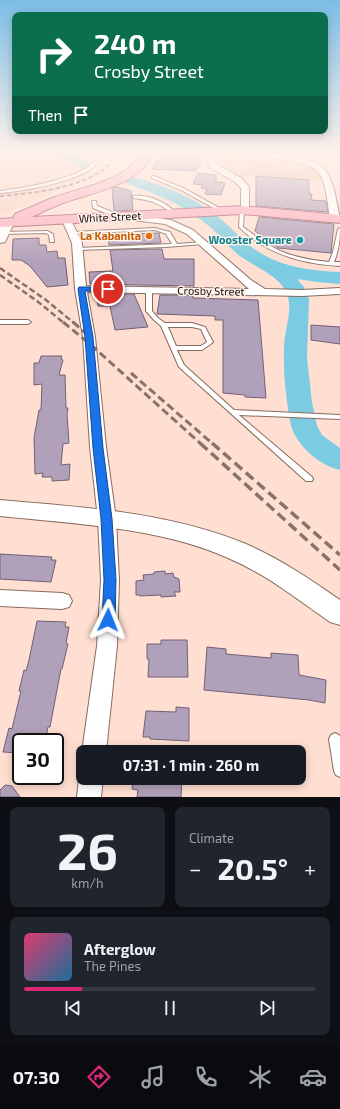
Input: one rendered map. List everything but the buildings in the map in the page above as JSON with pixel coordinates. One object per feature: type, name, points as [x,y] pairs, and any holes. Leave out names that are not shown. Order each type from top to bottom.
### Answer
[{"type":"main road","points":[[3,230],[16,215],[49,198],[72,189]]},
{"type":"main road","points":[[3,230],[40,208],[90,189]]},
{"type":"main road","points":[[70,197],[61,206],[61,212],[70,226]]},
{"type":"main road","name":"White Street","points":[[3,230],[70,226],[121,217],[242,210],[339,223]]},
{"type":"main road","points":[[0,508],[107,519],[158,528],[214,542],[267,565],[340,614]]},
{"type":"street","points":[[242,210],[245,207],[245,189]]},
{"type":"street","points":[[329,189],[339,223]]},
{"type":"street","points":[[181,214],[180,222],[183,228]]},
{"type":"street","points":[[121,217],[150,218],[166,221],[191,232],[246,282],[269,292]]},
{"type":"street","points":[[70,226],[78,249],[81,289],[89,337],[98,448],[107,519],[110,580],[107,646],[95,745]]},
{"type":"street","name":"Crosby Street","points":[[81,289],[302,293],[340,291]]},
{"type":"street","points":[[0,598],[62,601]]},
{"type":"street","points":[[89,797],[90,785]]},
{"type":"lane","points":[[0,192],[21,189]]},
{"type":"lane","points":[[182,189],[215,211]]},
{"type":"lane","points":[[135,197],[148,197],[181,214]]},
{"type":"lane","points":[[94,202],[95,207],[121,217]]},
{"type":"lane","points":[[242,210],[241,227],[266,246],[293,257],[331,264],[340,264]]},
{"type":"lane","points":[[331,264],[336,252],[339,223]]},
{"type":"lane","points":[[70,226],[155,229],[168,233],[175,245]]},
{"type":"lane","points":[[3,230],[47,232],[51,234],[52,241]]},
{"type":"lane","points":[[78,249],[203,243]]},
{"type":"lane","points":[[150,290],[149,311],[164,325],[181,366],[310,479]]},
{"type":"lane","points":[[0,322],[28,322]]},
{"type":"lane","points":[[164,325],[192,325],[203,328],[210,342],[202,348],[174,348]]},
{"type":"lane","points":[[232,412],[340,417]]},
{"type":"lane","points":[[335,739],[340,770]]},
{"type":"shaded area","points":[[0,189],[62,189],[0,215]]},
{"type":"waterway","points":[[158,189],[175,196],[210,219],[249,254],[260,261]]},
{"type":"waterway","points":[[250,254],[260,261]]},
{"type":"waterway","points":[[260,261],[281,269],[305,275],[340,278]]},
{"type":"waterway","points":[[260,261],[274,269],[291,283],[297,293],[299,299],[299,312],[296,346],[296,372],[299,402],[304,426],[307,434],[313,441],[340,461]]},
{"type":"railway","points":[[0,196],[52,189]]},
{"type":"railway","points":[[0,268],[46,300],[74,323]]},
{"type":"railway","points":[[0,275],[37,301],[64,323]]},
{"type":"railway","points":[[63,322],[90,344],[201,444]]},
{"type":"railway","points":[[73,322],[89,336]]},
{"type":"railway","points":[[131,373],[213,444]]},
{"type":"railway","points":[[200,443],[340,570]]},
{"type":"railway","points":[[212,443],[340,555]]},
{"type":"place","name":"La Kabanita","points":[[149,236]]},
{"type":"place","name":"Wooster Square","points":[[300,240]]},
{"type":"route","points":[[108,289],[81,289],[89,337],[98,448],[107,519],[110,580],[108,620]]}]
